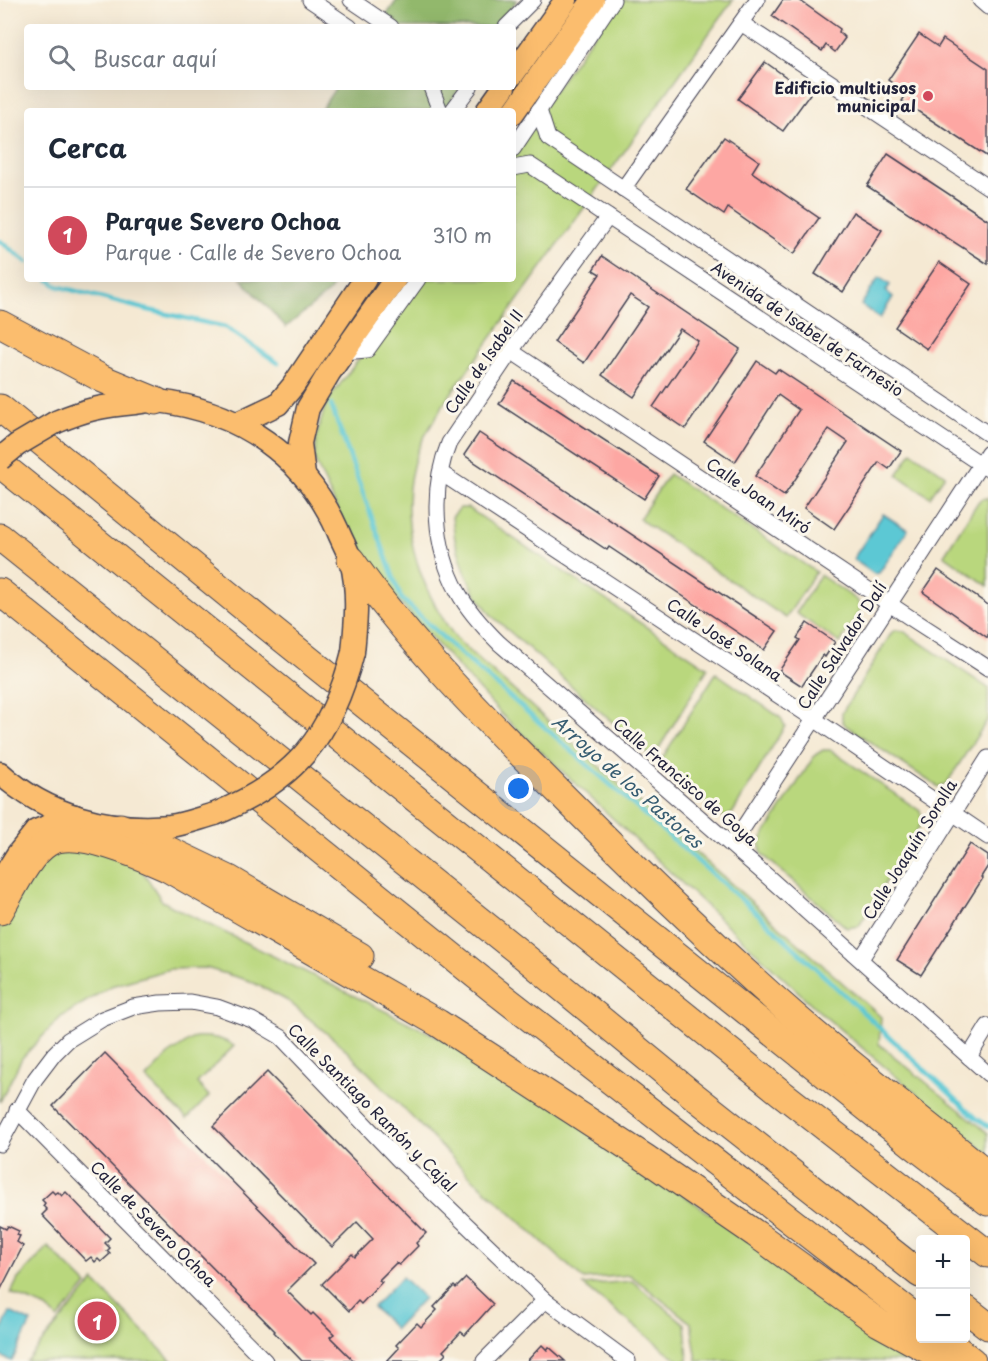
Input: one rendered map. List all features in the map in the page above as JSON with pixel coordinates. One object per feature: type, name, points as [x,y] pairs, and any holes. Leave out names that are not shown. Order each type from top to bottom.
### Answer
[{"type":"highway","points":[[0,324],[104,379],[156,401]]},
{"type":"highway","points":[[0,408],[277,634],[912,1144],[988,1202]]},
{"type":"highway","points":[[0,464],[780,1092],[988,1254]]},
{"type":"highway","points":[[0,537],[689,1092],[916,1270]]},
{"type":"highway","points":[[351,560],[381,603],[498,732],[618,852],[738,966],[794,1015],[988,1174]]},
{"type":"highway","points":[[0,592],[494,990],[916,1317]]},
{"type":"highway","points":[[120,827],[229,879],[419,991],[540,1068],[946,1353]]},
{"type":"highway","points":[[0,911],[34,855],[48,843],[61,838],[97,842],[167,868],[438,1023],[656,1165],[879,1323],[946,1353],[972,1361]]},
{"type":"highway","points":[[970,1312],[988,1326]]},
{"type":"main road","points":[[516,70],[566,0]]},
{"type":"main road","points":[[516,109],[593,0]]},
{"type":"main road","points":[[489,108],[502,90]]},
{"type":"main road","points":[[304,475],[300,443],[308,408],[343,352],[393,282]]},
{"type":"main road","points":[[238,423],[278,404],[293,386],[361,284]]},
{"type":"main road","points":[[0,459],[17,445],[56,422],[87,409],[156,401],[208,412],[238,423],[282,453],[304,475],[329,511],[351,560],[357,611],[353,652],[345,683],[312,745],[288,772],[268,788],[240,804],[215,814],[172,826],[120,827],[75,816],[36,800],[0,773]]},
{"type":"main road","points":[[0,882],[36,831],[75,816]]},
{"type":"street","points":[[310,0],[346,24]]},
{"type":"street","points":[[351,0],[387,24]]},
{"type":"street","points":[[509,24],[533,0]]},
{"type":"street","points":[[516,24],[533,0]]},
{"type":"street","points":[[516,144],[614,0]]},
{"type":"street","points":[[623,189],[758,0]]},
{"type":"street","points":[[980,0],[988,7]]},
{"type":"street","points":[[741,23],[988,187]]},
{"type":"street","points":[[433,90],[439,108]]},
{"type":"street","points":[[454,108],[468,90]]},
{"type":"street","name":"Avenida de Isabel de Farnesio","points":[[539,110],[548,138],[988,434]]},
{"type":"street","name":"Avenida de Isabel de Farnesio","points":[[516,167],[530,165],[985,462]]},
{"type":"street","name":"Calle de Isabel II","points":[[441,472],[443,458],[450,441],[511,351],[608,217]]},
{"type":"street","points":[[343,352],[367,350],[416,282]]},
{"type":"street","name":"Calle Joan Miró","points":[[511,351],[988,668]]},
{"type":"street","name":"Calle Salvador Dalí","points":[[732,845],[889,604],[985,462]]},
{"type":"street","name":"Calle José Solana","points":[[441,472],[988,837]]},
{"type":"street","name":"Calle Francisco de Goya","points":[[441,472],[438,524],[442,553],[459,594],[478,622],[499,643],[861,959],[988,1074]]},
{"type":"street","name":"Calle Joaquín Sorolla","points":[[861,959],[988,758]]},
{"type":"street","name":"Calle Santiago Ramón y Cajal","points":[[0,1144],[35,1079],[54,1054],[69,1040],[102,1019],[134,1007],[160,1003],[190,1002],[217,1008],[243,1017],[281,1037],[398,1159],[545,1300],[628,1361]]},
{"type":"street","points":[[969,1057],[988,1026]]},
{"type":"street","name":"Calle de Severo Ochoa","points":[[17,1110],[265,1361]]},
{"type":"street","points":[[484,1361],[545,1300]]},
{"type":"green space","points":[[397,0],[517,0],[507,14],[495,24],[380,24]]},
{"type":"green space","points":[[618,0],[733,0],[445,402],[424,438],[411,475],[408,500],[409,525],[421,574],[431,598],[458,641],[881,1017],[879,1044],[988,1133],[988,1154],[822,1014],[502,715],[372,571],[340,515],[315,461],[316,438],[326,403],[416,282],[516,282],[516,145]]},
{"type":"green space","points":[[334,90],[459,90],[446,108],[322,108]]},
{"type":"green space","points":[[244,282],[336,282],[329,292],[286,327]]},
{"type":"green space","points":[[912,452],[945,475],[930,497],[897,475]]},
{"type":"green space","points":[[669,474],[816,572],[786,618],[639,519]]},
{"type":"green space","points":[[988,498],[988,586],[944,555],[978,502]]},
{"type":"green space","points":[[460,508],[468,508],[708,668],[653,758],[491,615],[474,591],[465,572],[455,540],[452,517]]},
{"type":"green space","points":[[820,575],[857,600],[860,605],[860,611],[840,643],[796,613]]},
{"type":"green space","points":[[903,631],[988,688],[988,719],[947,783],[938,787],[846,726],[842,721],[842,713],[892,632]]},
{"type":"green space","points":[[716,673],[781,718],[785,726],[732,814],[726,817],[718,815],[659,763]]},
{"type":"green space","points":[[823,750],[830,750],[920,811],[923,821],[859,926],[847,928],[762,854],[759,843],[815,755]]},
{"type":"green space","points":[[57,844],[134,858],[162,901],[503,1069],[921,1361],[697,1361],[691,1323],[630,1275],[583,1279],[467,1173],[342,1046],[288,1001],[250,981],[206,968],[170,969],[111,986],[61,1017],[22,1058],[0,1102],[0,915]]},
{"type":"green space","points":[[195,1037],[215,1038],[234,1046],[197,1083],[209,1096],[187,1119],[146,1078],[168,1055]]},
{"type":"green space","points":[[48,1247],[87,1285],[58,1319],[47,1308],[11,1293],[18,1279]]},
{"type":"green space","points":[[94,1281],[172,1361],[26,1361]]},
{"type":"green space","points":[[632,1281],[685,1324],[688,1361],[679,1361],[583,1285]]},
{"type":"water","points":[[879,277],[890,285],[886,291],[893,297],[880,318],[861,305]]},
{"type":"water","points":[[883,514],[908,530],[879,573],[874,574],[853,559]]},
{"type":"water","points":[[402,1277],[424,1298],[395,1329],[373,1307]]},
{"type":"water","points":[[10,1312],[31,1322],[12,1361],[0,1356],[0,1333]]},
{"type":"building","points":[[783,0],[799,0],[840,29],[839,32],[845,38],[835,52],[826,45],[822,51],[772,16]]},
{"type":"building","name":"Edificio multiusos municipal","points":[[919,34],[938,47],[943,39],[988,69],[988,157],[902,101],[907,93],[888,80]]},
{"type":"building","points":[[765,62],[810,94],[783,131],[738,99]]},
{"type":"building","points":[[724,137],[759,161],[752,172],[819,218],[794,254],[728,208],[724,215],[686,189]]},
{"type":"building","points":[[888,154],[988,220],[988,264],[867,186]]},
{"type":"building","points":[[853,212],[882,230],[843,292],[815,274]]},
{"type":"building","points":[[602,256],[740,349],[685,429],[653,407],[698,341],[680,329],[634,397],[602,375],[648,307],[630,295],[584,363],[554,342],[600,274],[593,270]]},
{"type":"building","points":[[939,262],[971,284],[927,349],[895,327]]},
{"type":"building","points":[[757,361],[775,373],[778,369],[901,451],[889,469],[879,462],[834,529],[804,508],[848,442],[829,429],[784,496],[755,476],[799,410],[778,395],[735,462],[704,441]]},
{"type":"building","points":[[514,381],[659,476],[644,499],[499,404]]},
{"type":"building","points":[[479,433],[777,631],[764,650],[609,547],[607,550],[464,455]]},
{"type":"building","points":[[938,570],[988,605],[988,638],[923,592]]},
{"type":"building","points":[[807,623],[835,642],[825,657],[823,655],[802,686],[779,671],[800,640],[797,638]]},
{"type":"building","points":[[970,844],[988,856],[988,866],[981,877],[983,878],[921,975],[897,960]]},
{"type":"building","points":[[105,1053],[314,1264],[287,1291],[334,1334],[330,1337],[354,1361],[302,1361],[53,1106]]},
{"type":"building","points":[[267,1072],[426,1233],[416,1243],[418,1246],[399,1265],[396,1263],[379,1280],[382,1282],[361,1304],[358,1301],[349,1311],[322,1284],[352,1254],[355,1257],[373,1239],[357,1222],[332,1247],[213,1126]]},
{"type":"building","points":[[52,1191],[62,1196],[66,1192],[110,1238],[105,1243],[110,1248],[107,1251],[110,1254],[101,1262],[98,1259],[95,1262],[91,1257],[86,1261],[42,1215],[47,1210],[42,1200]]},
{"type":"building","points":[[0,1226],[6,1229],[8,1226],[19,1231],[17,1235],[20,1236],[17,1242],[23,1246],[0,1291]]},
{"type":"building","points":[[466,1278],[493,1304],[465,1335],[461,1332],[443,1351],[446,1354],[439,1361],[387,1361],[399,1348],[396,1345],[417,1323],[421,1327],[437,1310],[434,1307],[454,1286],[456,1288]]},
{"type":"building","points":[[542,1345],[547,1350],[549,1347],[565,1361],[527,1361]]},
{"type":"waterway","name":"Arroyo de los Pastores","points":[[0,241],[24,260]]},
{"type":"waterway","name":"Arroyo de los Pastores","points":[[52,282],[57,286],[144,309],[225,327],[278,363]]},
{"type":"waterway","name":"Arroyo de los Pastores","points":[[331,405],[401,598],[454,648],[758,914],[976,1118],[988,1126]]},
{"type":"place","name":"Edificio multiusos municipal","points":[[928,96]]},
{"type":"place","name":"Parque Severo Ochoa","points":[[97,1321]]}]
